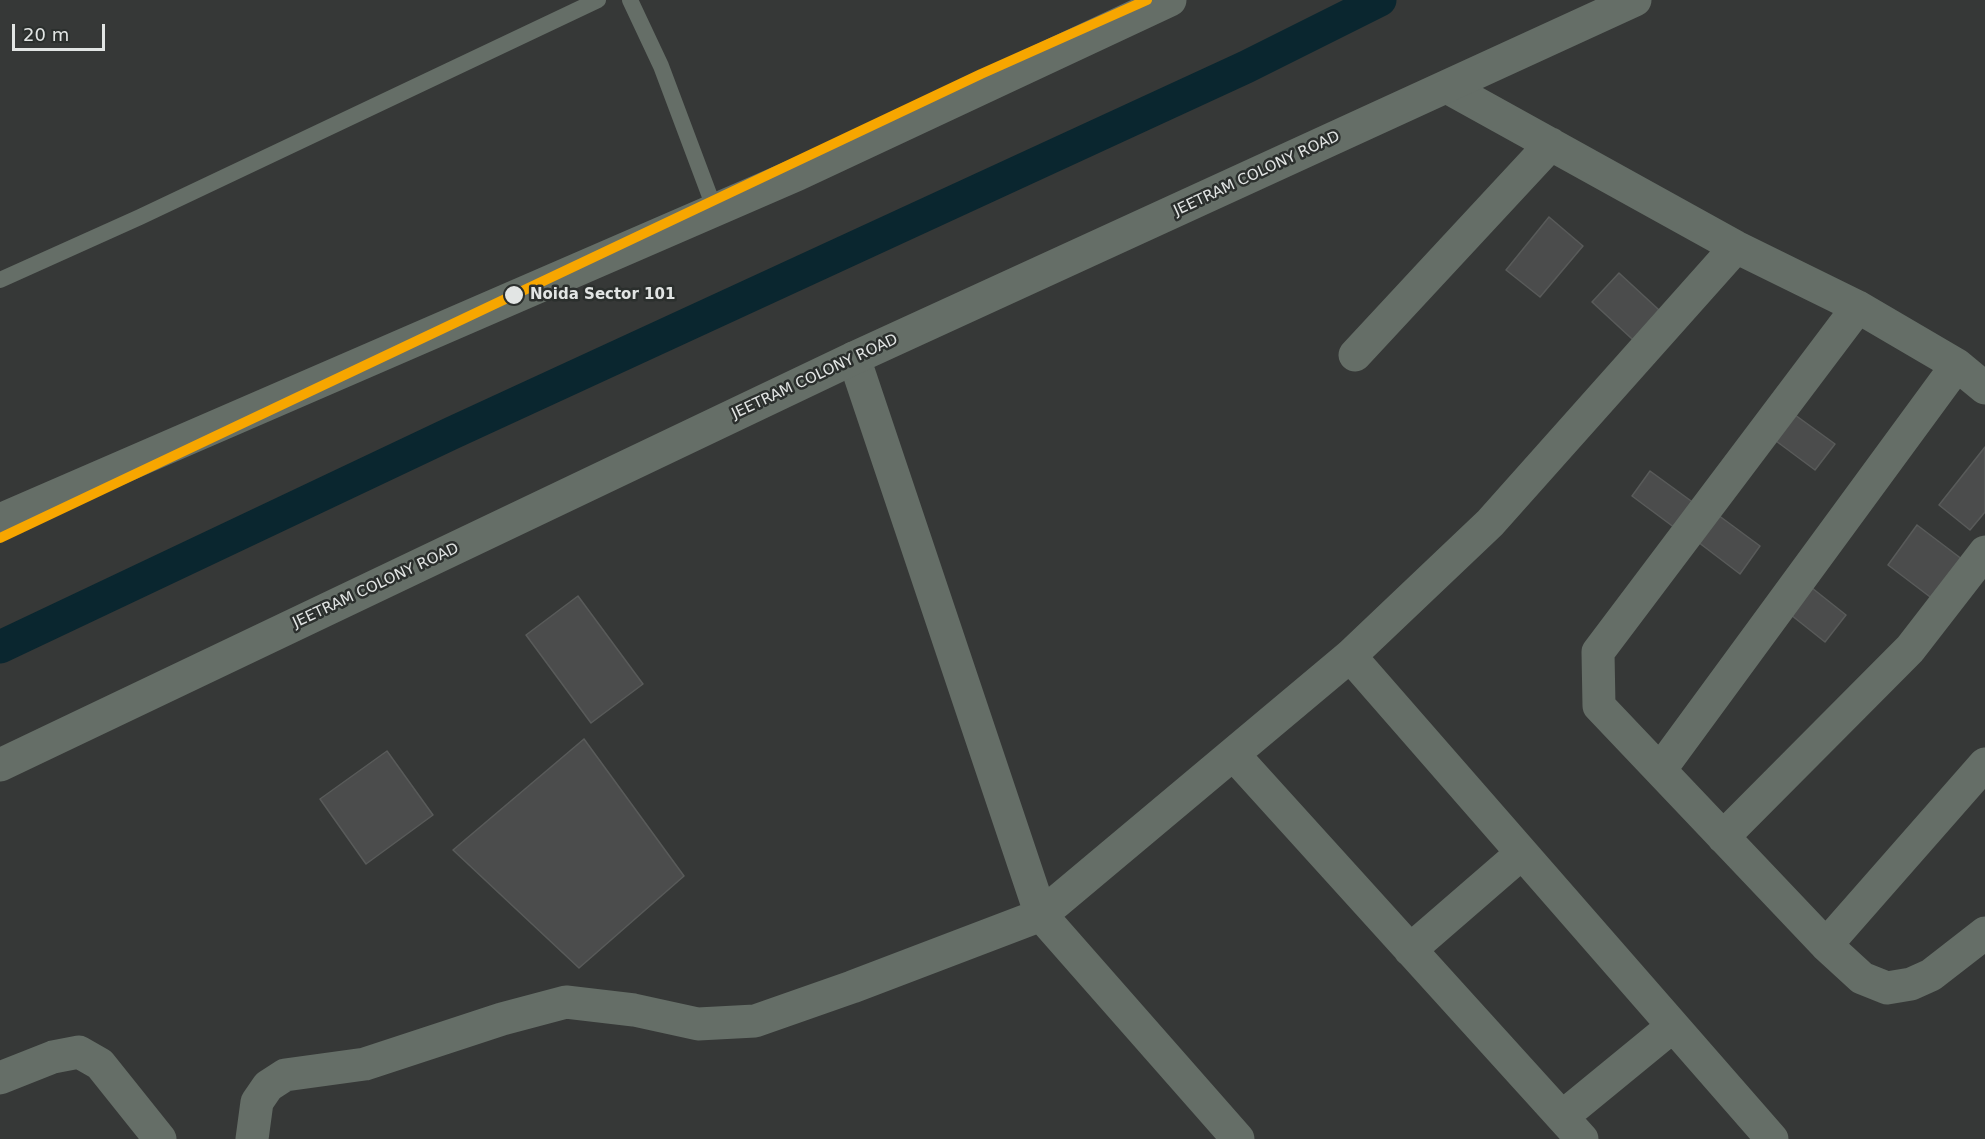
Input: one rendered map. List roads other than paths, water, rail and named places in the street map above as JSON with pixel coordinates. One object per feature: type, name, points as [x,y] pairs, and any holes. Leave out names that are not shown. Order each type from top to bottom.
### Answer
[{"type":"street","points":[[0,520],[798,174],[1170,0]]},
{"type":"street","name":"JEETRAM COLONY ROAD","points":[[0,765],[854,358],[1635,0]]},
{"type":"street","points":[[1447,87],[1736,247],[1858,307],[1957,365],[1985,388]]},
{"type":"street","points":[[1355,355],[1551,144]]},
{"type":"street","points":[[252,1139],[257,1102],[268,1086],[285,1075],[365,1065],[502,1019],[566,1002],[634,1010],[698,1024],[755,1021],[852,987],[1041,915],[1350,656],[1490,523],[1736,247]]},
{"type":"street","points":[[1858,307],[1598,652],[1599,706],[1826,945],[1862,978],[1887,988],[1911,984],[1930,975],[1985,933]]},
{"type":"street","points":[[854,358],[1041,915],[1238,1139]]},
{"type":"street","points":[[1660,770],[1957,365]]},
{"type":"street","points":[[1723,837],[1910,649],[1985,552]]},
{"type":"street","points":[[1350,656],[1772,1139]]},
{"type":"street","points":[[1233,754],[1572,1128],[1673,1026]]},
{"type":"street","points":[[1826,945],[1985,764]]},
{"type":"street","points":[[1410,950],[1522,853]]},
{"type":"street","points":[[0,1078],[53,1057],[79,1052],[100,1064],[160,1139]]},
{"type":"lane","points":[[0,280],[150,212],[598,0]]},
{"type":"lane","points":[[630,0],[661,66],[715,210]]},
{"type":"waterway","points":[[0,647],[452,433],[1246,67],[1380,0]]},
{"type":"place","name":"Noida Sector 101","points":[[514,295]]}]
